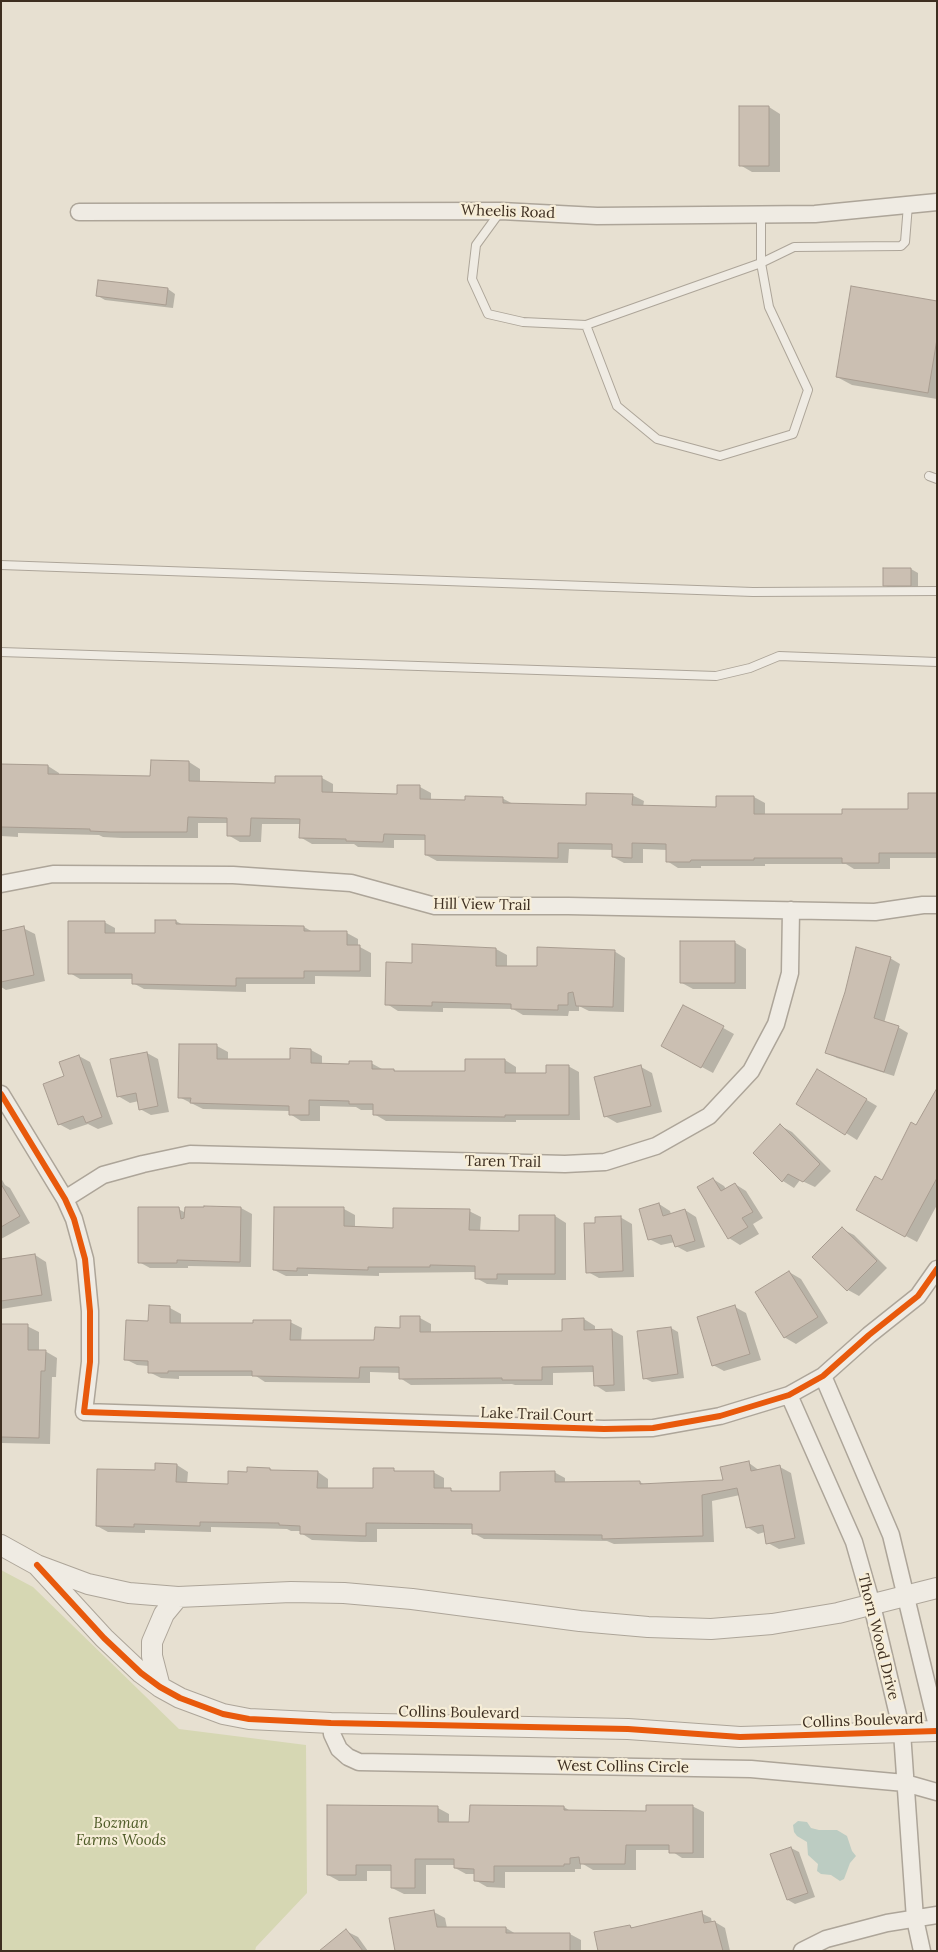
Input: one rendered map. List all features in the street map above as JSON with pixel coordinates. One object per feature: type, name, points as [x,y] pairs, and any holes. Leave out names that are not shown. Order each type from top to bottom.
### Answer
[{"type":"street","name":"Wheelis Road","points":[[79,212],[502,211],[598,216],[815,214],[937,202]]},
{"type":"street","name":"Hill View Trail","points":[[1,884],[53,874],[233,875],[351,883],[435,906],[875,912],[923,905],[937,905]]},
{"type":"street","name":"Taren Trail","points":[[65,1199],[103,1175],[190,1154],[565,1164],[605,1162],[656,1146],[710,1116],[751,1070],[776,1024],[790,973],[791,910]]},
{"type":"street","points":[[1,1094],[65,1199]]},
{"type":"street","name":"Lake Trail Court","points":[[65,1199],[74,1220],[85,1259],[90,1311],[90,1362],[84,1412],[604,1430],[653,1428],[720,1416],[789,1396],[823,1376],[869,1335],[918,1296],[937,1270]]},
{"type":"street","points":[[823,1376],[891,1535],[907,1595],[937,1726]]},
{"type":"street","name":"Thorn Wood Drive","points":[[789,1396],[854,1542],[872,1605],[902,1732],[914,1919],[922,1951]]},
{"type":"street","name":"Collins Boulevard","points":[[1,1545],[38,1565],[107,1589],[151,1596],[178,1597],[291,1592],[344,1593],[412,1599],[615,1625],[694,1629],[772,1624],[872,1605],[937,1588]]},
{"type":"street","name":"Collins Boulevard","points":[[38,1565],[104,1638],[141,1673],[160,1687],[180,1698],[224,1714],[249,1719],[331,1723],[628,1729],[740,1737],[937,1731]]},
{"type":"street","points":[[160,1687],[153,1663],[152,1642],[164,1614],[178,1597]]},
{"type":"street","name":"West Collins Circle","points":[[331,1723],[332,1734],[339,1749],[348,1757],[366,1763],[751,1769],[905,1783],[937,1792]]},
{"type":"street","points":[[802,1951],[826,1939],[887,1923],[937,1915]]},
{"type":"lane","points":[[502,211],[476,245],[472,279],[488,314],[523,322],[586,325],[761,263],[794,247],[901,246],[905,242],[908,205]]},
{"type":"lane","points":[[586,325],[617,406],[658,439],[720,456],[793,434],[808,390],[769,307],[761,263],[761,214]]},
{"type":"lane","points":[[1,565],[753,592],[937,591]]},
{"type":"lane","points":[[1,652],[716,676],[750,668],[779,656],[937,662]]},
{"type":"green space","name":"Bozman Farms Woods","points":[[1,1570],[33,1587],[179,1729],[306,1745],[307,1893],[256,1947],[255,1951],[1,1951]]},
{"type":"shaded area","points":[[798,1821],[807,1822],[811,1828],[837,1830],[847,1836],[852,1851],[856,1856],[850,1863],[844,1879],[840,1881],[831,1875],[821,1874],[817,1871],[818,1864],[808,1855],[807,1842],[794,1832],[793,1825]]},
{"type":"building","points":[[739,106],[769,106],[769,166],[739,166]]},
{"type":"building","points":[[98,280],[168,288],[166,305],[96,296]]},
{"type":"building","points":[[851,286],[937,301],[937,339],[928,393],[836,377]]},
{"type":"building","points":[[883,568],[911,568],[911,586],[883,586]]},
{"type":"building","points":[[151,760],[189,761],[189,781],[275,783],[275,776],[322,776],[322,792],[397,794],[397,785],[420,785],[420,799],[465,800],[465,796],[503,797],[503,803],[586,805],[586,793],[633,794],[632,805],[716,807],[716,796],[754,796],[754,814],[842,814],[842,809],[908,809],[908,793],[937,793],[937,853],[879,853],[879,863],[842,863],[842,858],[754,858],[754,860],[666,862],[666,844],[632,843],[632,858],[612,857],[612,844],[558,843],[558,858],[425,855],[425,835],[384,834],[383,842],[299,838],[300,819],[251,818],[250,836],[227,836],[227,818],[188,817],[187,832],[110,832],[90,831],[90,829],[1,827],[1,764],[48,765],[48,774],[150,776]]},
{"type":"building","points":[[155,920],[176,920],[176,924],[304,926],[304,931],[347,931],[347,945],[360,945],[360,971],[304,971],[304,978],[236,978],[236,986],[132,984],[132,974],[68,974],[68,921],[105,921],[105,933],[155,933]]},
{"type":"building","points":[[24,926],[34,975],[1,982],[1,931]]},
{"type":"building","points":[[680,941],[735,941],[735,983],[680,983]]},
{"type":"building","points":[[412,944],[496,948],[496,966],[537,966],[537,947],[615,950],[613,1007],[576,1006],[573,992],[568,993],[568,1005],[558,1005],[558,1010],[511,1009],[511,1004],[432,1002],[432,1006],[385,1005],[386,962],[412,963]]},
{"type":"building","points":[[856,947],[891,957],[874,1018],[899,1026],[884,1072],[825,1053],[845,992]]},
{"type":"building","points":[[683,1005],[724,1026],[701,1068],[661,1046]]},
{"type":"building","points":[[179,1044],[217,1044],[217,1059],[290,1059],[290,1048],[311,1049],[311,1063],[349,1064],[349,1061],[372,1061],[372,1069],[394,1069],[394,1071],[465,1071],[465,1059],[505,1059],[505,1073],[546,1073],[546,1065],[569,1065],[569,1115],[505,1115],[505,1117],[373,1115],[373,1104],[309,1100],[309,1115],[289,1115],[289,1106],[190,1103],[191,1098],[178,1098]]},
{"type":"building","points":[[147,1052],[158,1106],[139,1110],[136,1093],[117,1097],[110,1059]]},
{"type":"building","points":[[79,1055],[102,1117],[86,1123],[83,1116],[58,1125],[43,1084],[64,1076],[59,1062]]},
{"type":"building","points":[[641,1065],[651,1106],[604,1117],[594,1077]]},
{"type":"building","points":[[817,1069],[867,1099],[845,1135],[796,1104]]},
{"type":"building","points":[[937,1088],[937,1178],[905,1237],[856,1210],[875,1176],[882,1180],[911,1122],[916,1125]]},
{"type":"building","points":[[780,1124],[820,1164],[803,1182],[788,1174],[782,1182],[753,1153]]},
{"type":"building","points":[[713,1178],[721,1191],[735,1183],[753,1212],[742,1218],[748,1227],[728,1239],[697,1187]]},
{"type":"building","points":[[1,1184],[20,1216],[1,1227]]},
{"type":"building","points":[[659,1203],[663,1216],[685,1209],[695,1241],[675,1247],[671,1235],[648,1240],[639,1209]]},
{"type":"building","points":[[138,1207],[179,1207],[181,1219],[184,1218],[185,1207],[241,1207],[240,1262],[177,1260],[177,1263],[138,1263]]},
{"type":"building","points":[[274,1207],[344,1207],[344,1226],[393,1228],[393,1208],[470,1209],[469,1230],[519,1231],[519,1215],[555,1215],[555,1274],[497,1274],[497,1279],[475,1279],[475,1266],[430,1265],[430,1267],[368,1267],[368,1270],[297,1268],[297,1271],[273,1270]]},
{"type":"building","points":[[621,1216],[623,1271],[586,1273],[584,1223],[595,1223],[595,1217]]},
{"type":"building","points":[[842,1227],[877,1261],[847,1291],[812,1257]]},
{"type":"building","points":[[35,1254],[42,1295],[1,1301],[1,1259]]},
{"type":"building","points":[[789,1271],[818,1317],[784,1338],[755,1292]]},
{"type":"building","points":[[149,1305],[170,1306],[170,1323],[253,1323],[253,1320],[291,1320],[290,1340],[374,1340],[375,1327],[400,1328],[400,1316],[420,1316],[420,1332],[562,1331],[562,1319],[584,1318],[584,1330],[612,1329],[614,1385],[594,1386],[593,1366],[542,1367],[542,1380],[502,1380],[502,1378],[399,1379],[399,1367],[360,1367],[359,1378],[252,1376],[252,1371],[168,1371],[168,1373],[148,1373],[148,1361],[124,1360],[126,1320],[148,1321]]},
{"type":"building","points":[[735,1305],[750,1354],[712,1366],[697,1317]]},
{"type":"building","points":[[1,1324],[28,1324],[28,1350],[46,1350],[45,1371],[41,1371],[39,1438],[1,1437]]},
{"type":"building","points":[[671,1327],[678,1374],[643,1379],[637,1331]]},
{"type":"building","points":[[749,1461],[751,1471],[780,1465],[795,1538],[766,1544],[763,1525],[746,1528],[737,1488],[702,1495],[703,1536],[602,1539],[602,1535],[472,1534],[472,1524],[366,1523],[366,1536],[300,1534],[300,1526],[279,1525],[279,1523],[200,1522],[200,1526],[134,1524],[134,1527],[96,1526],[97,1469],[155,1470],[155,1463],[177,1464],[176,1482],[228,1484],[228,1471],[247,1472],[247,1467],[270,1468],[270,1470],[318,1471],[317,1488],[373,1488],[373,1468],[394,1468],[394,1471],[434,1471],[434,1488],[451,1488],[451,1491],[500,1491],[500,1472],[555,1471],[555,1482],[640,1481],[640,1484],[723,1480],[720,1467]]},
{"type":"building","points":[[327,1805],[438,1806],[438,1822],[469,1822],[470,1805],[564,1806],[564,1810],[646,1811],[646,1805],[693,1805],[693,1853],[669,1853],[669,1845],[626,1845],[625,1864],[580,1864],[579,1857],[570,1858],[570,1864],[564,1864],[564,1866],[494,1866],[494,1882],[474,1881],[474,1869],[454,1868],[454,1859],[415,1859],[415,1888],[391,1888],[391,1865],[356,1865],[356,1875],[327,1875]]},
{"type":"building","points":[[791,1847],[808,1893],[787,1900],[770,1854]]},
{"type":"building","points":[[434,1910],[437,1927],[506,1927],[506,1933],[570,1933],[570,1951],[395,1951],[389,1918]]},
{"type":"building","points":[[702,1911],[704,1923],[715,1921],[723,1951],[598,1951],[594,1932],[630,1925],[631,1928]]},
{"type":"building","points":[[346,1929],[363,1951],[319,1951]]},
{"type":"cycle path","points":[[1,1094],[65,1199],[74,1219],[85,1259],[90,1311],[90,1362],[84,1412],[604,1429],[653,1428],[720,1416],[789,1395],[823,1376],[869,1335],[918,1296],[937,1269]]},
{"type":"cycle path","points":[[37,1565],[104,1638],[141,1673],[160,1687],[180,1698],[223,1714],[249,1719],[331,1723],[628,1729],[740,1737],[937,1731]]}]
